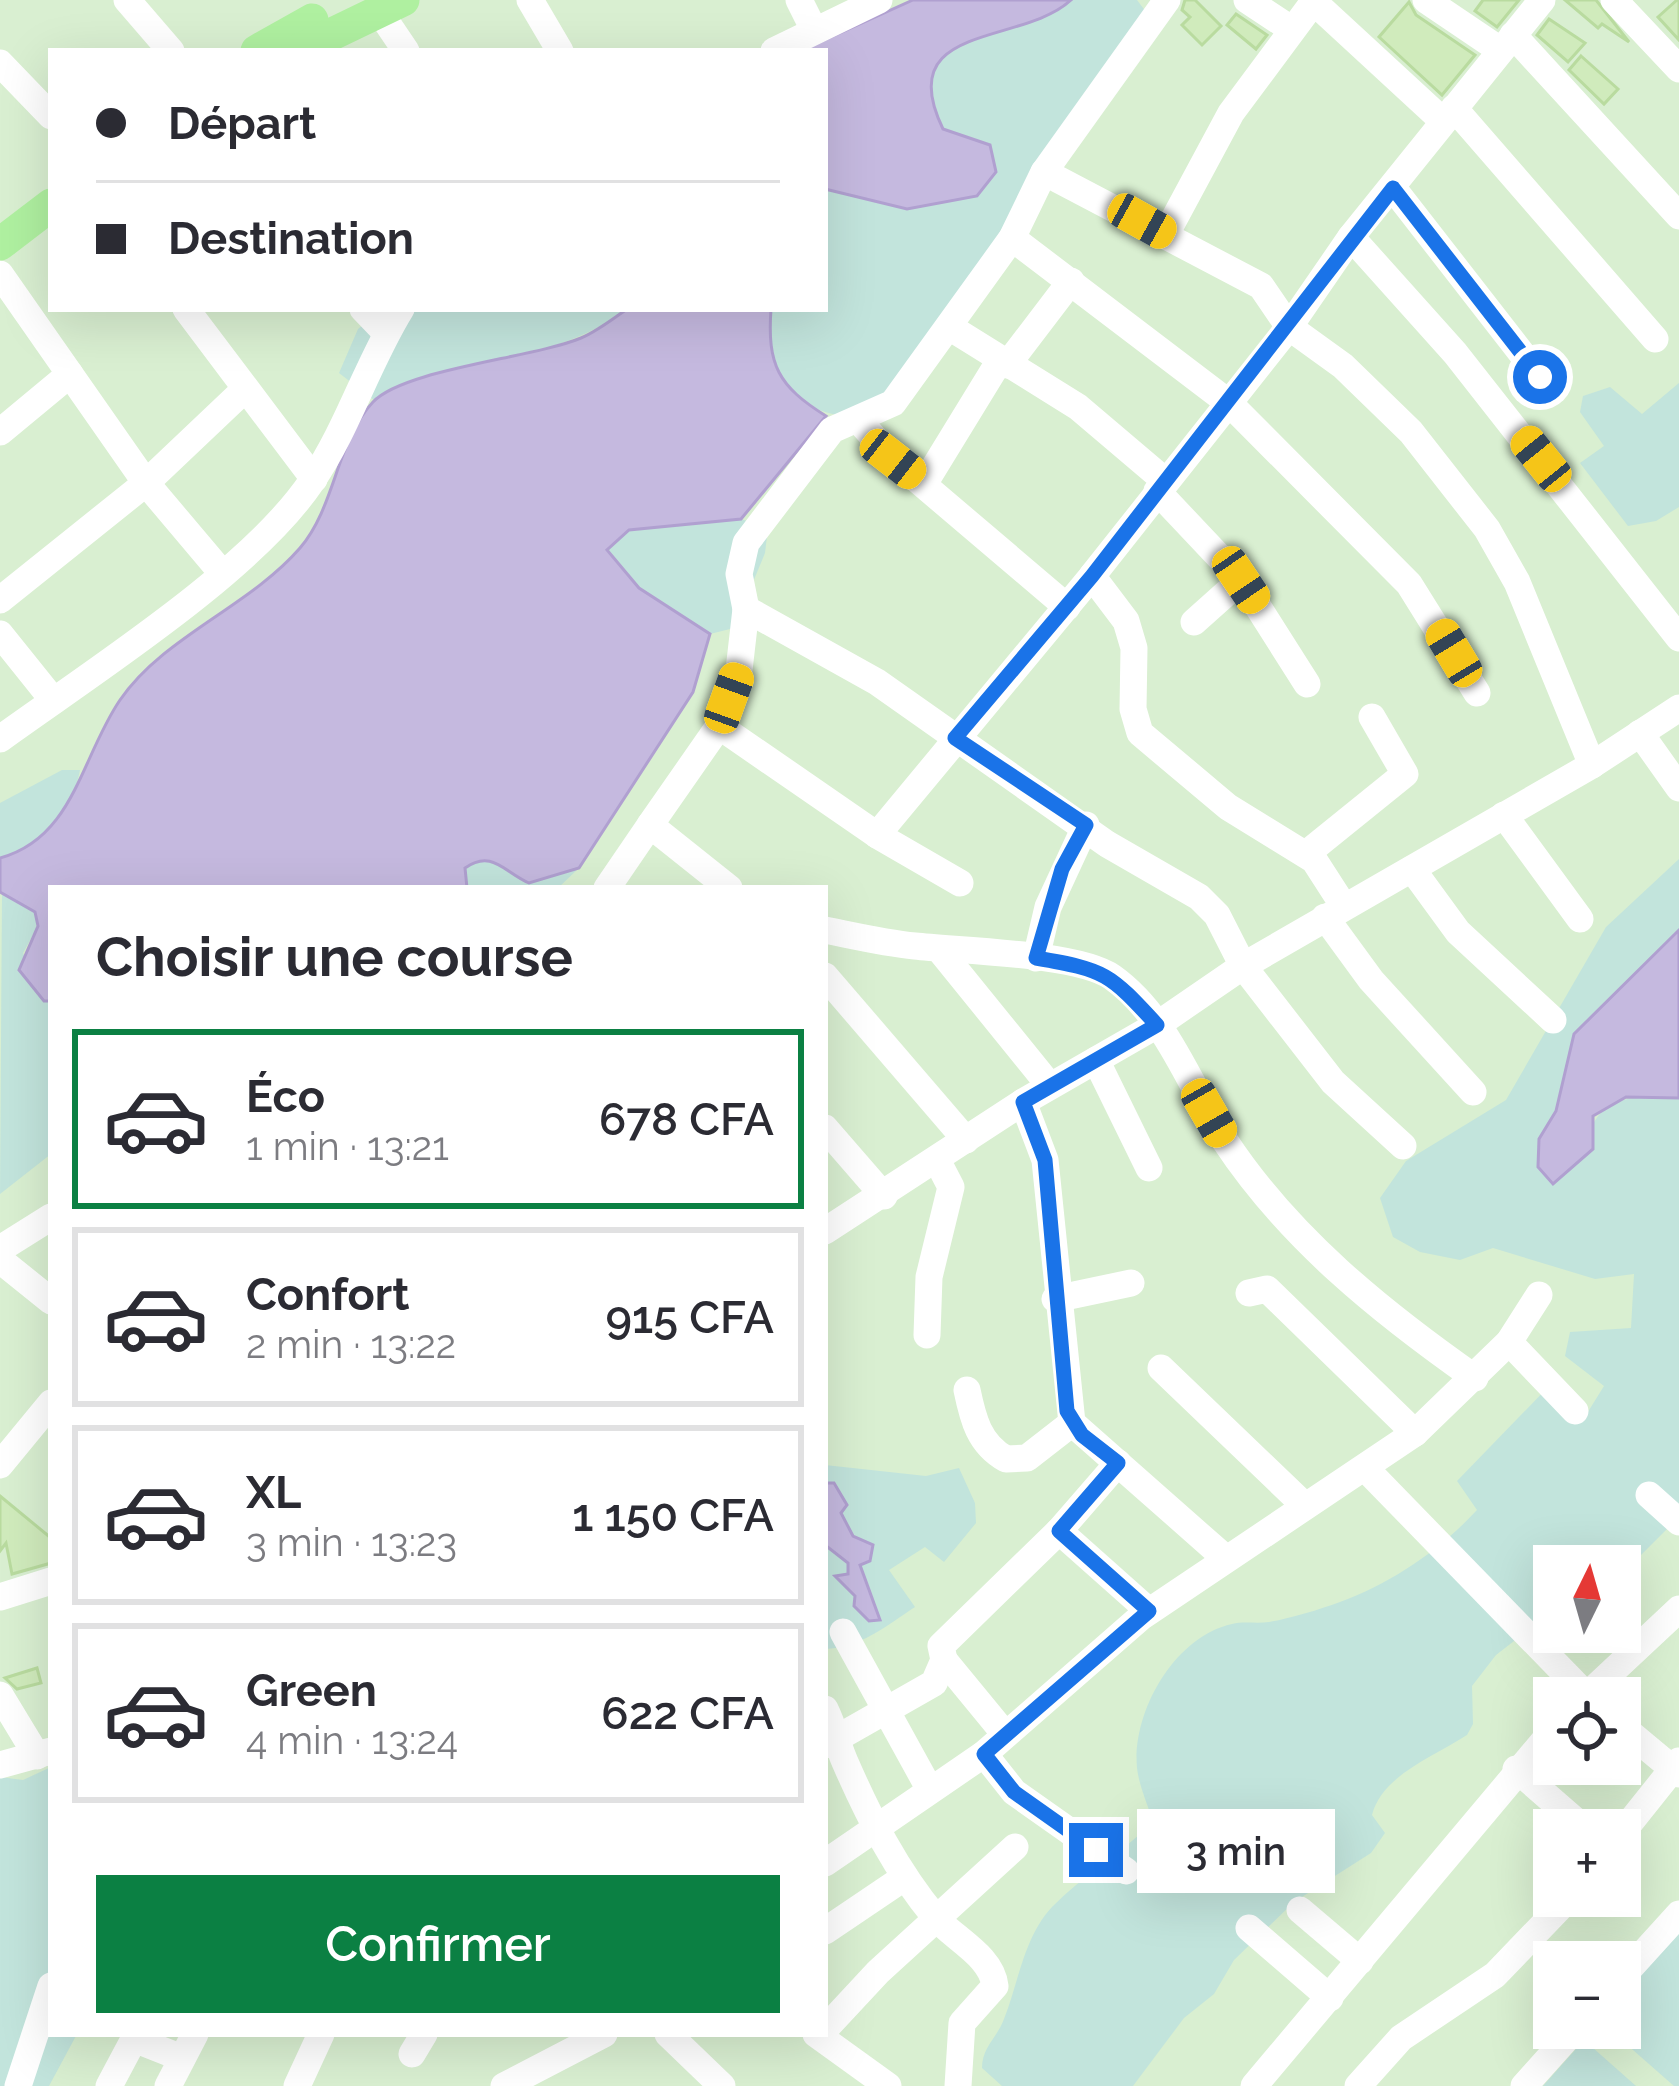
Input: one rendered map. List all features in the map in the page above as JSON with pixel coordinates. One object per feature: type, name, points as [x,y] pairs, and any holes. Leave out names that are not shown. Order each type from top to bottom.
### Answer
[{"type":"main road","points":[[264,48],[380,4]]},
{"type":"main road","points":[[0,219],[48,182]]},
{"type":"main road","points":[[0,244],[48,207]]},
{"type":"street","points":[[127,0],[168,48]]},
{"type":"street","points":[[530,0],[558,48]]},
{"type":"street","points":[[799,0],[813,28]]},
{"type":"street","points":[[779,48],[879,0]]},
{"type":"street","points":[[1247,0],[1291,29]]},
{"type":"street","points":[[1426,0],[1506,43],[1679,216]]},
{"type":"street","points":[[1614,0],[1679,69]]},
{"type":"street","points":[[1166,234],[1232,113],[1314,1],[1448,115],[1655,339]]},
{"type":"street","points":[[877,835],[1092,576],[1538,1]]},
{"type":"street","points":[[380,4],[404,48]]},
{"type":"street","points":[[609,885],[719,726],[739,670],[746,609],[739,574],[746,543],[832,430],[860,422],[893,403],[951,328],[1012,238],[1044,172],[1154,5]]},
{"type":"street","points":[[0,63],[48,113]]},
{"type":"street","points":[[1044,172],[1261,286],[1289,327],[1343,366],[1411,432],[1487,529],[1539,629],[1592,765]]},
{"type":"street","points":[[1393,188],[1540,377]]},
{"type":"street","points":[[1351,237],[1455,353],[1679,638]]},
{"type":"street","points":[[1012,238],[1229,403],[1409,584],[1477,693]]},
{"type":"street","points":[[0,274],[146,483],[222,573]]},
{"type":"street","points":[[924,484],[1003,362],[1071,281]]},
{"type":"street","points":[[187,312],[314,479]]},
{"type":"street","points":[[0,739],[222,573],[283,521],[314,479],[393,321]]},
{"type":"street","points":[[951,328],[1078,407],[1161,486],[1241,580],[1307,684]]},
{"type":"street","points":[[0,432],[70,374]]},
{"type":"street","points":[[0,600],[146,483],[243,391]]},
{"type":"street","points":[[860,422],[1067,607]]},
{"type":"street","points":[[1092,576],[1130,634],[1132,709],[1140,733],[1228,807],[1306,854],[1371,980],[1473,1092]]},
{"type":"street","points":[[1194,622],[1241,580]]},
{"type":"street","points":[[746,609],[877,682],[1107,844],[1199,897],[1217,915],[1243,966],[1333,1082],[1403,1146]]},
{"type":"street","points":[[0,634],[53,700]]},
{"type":"street","points":[[828,1229],[1023,1102],[1157,1025],[1243,966],[1592,765],[1679,708]]},
{"type":"street","points":[[1306,854],[1405,774],[1372,717]]},
{"type":"street","points":[[719,726],[877,835],[961,883]]},
{"type":"street","points":[[1640,734],[1679,788]]},
{"type":"street","points":[[1504,815],[1580,919]]},
{"type":"street","points":[[650,825],[725,885]]},
{"type":"street","points":[[1036,958],[1062,869],[1086,825]]},
{"type":"street","points":[[1412,869],[1458,932],[1553,1020]]},
{"type":"street","points":[[828,930],[939,949],[1036,958],[1093,968],[1112,977],[1157,1025],[1226,1142],[1281,1211],[1399,1324],[1475,1378]]},
{"type":"street","points":[[939,949],[1050,1086]]},
{"type":"street","points":[[828,979],[966,1140]]},
{"type":"street","points":[[1096,1060],[1149,1168]]},
{"type":"street","points":[[1023,1102],[1045,1160],[1055,1299],[1072,1423],[1224,1557]]},
{"type":"street","points":[[828,1131],[884,1196]]},
{"type":"street","points":[[927,1336],[929,1277],[951,1187],[938,1160]]},
{"type":"street","points":[[0,1249],[48,1219]]},
{"type":"street","points":[[0,1260],[48,1299]]},
{"type":"street","points":[[1055,1299],[1131,1283]]},
{"type":"street","points":[[1249,1294],[1268,1288],[1415,1433]]},
{"type":"street","points":[[828,1861],[994,1743],[1149,1611],[1415,1433],[1509,1342],[1539,1295]]},
{"type":"street","points":[[1509,1342],[1575,1411]]},
{"type":"street","points":[[1161,1368],[1305,1506]]},
{"type":"street","points":[[967,1390],[974,1423],[985,1442],[1006,1459],[1028,1458],[1072,1423]]},
{"type":"street","points":[[0,1465],[48,1407]]},
{"type":"street","points":[[1118,1463],[1059,1531],[941,1646],[944,1660],[994,1743],[1014,1792],[1126,1871]]},
{"type":"street","points":[[1366,1469],[1567,1677]]},
{"type":"street","points":[[1649,1495],[1679,1522]]},
{"type":"street","points":[[1059,1531],[1149,1611]]},
{"type":"street","points":[[0,1597],[48,1582]]},
{"type":"street","points":[[1607,1677],[1679,1609]]},
{"type":"street","points":[[843,1632],[930,1790]]},
{"type":"street","points":[[944,1660],[934,1682],[832,1741],[875,1829],[905,1877],[936,1917],[988,1964],[994,1978],[994,1986],[962,2023],[958,2086]]},
{"type":"street","points":[[0,1695],[44,1754],[0,1765]]},
{"type":"street","points":[[1641,1740],[1677,1768],[1641,1810]]},
{"type":"street","points":[[1254,2086],[1533,1751]]},
{"type":"street","points":[[1516,1769],[1562,1809]]},
{"type":"street","points":[[828,2025],[936,1917],[1016,1847]]},
{"type":"street","points":[[828,1929],[905,1877]]},
{"type":"street","points":[[1300,1910],[1360,1961]]},
{"type":"street","points":[[1641,1956],[1679,1914]]},
{"type":"street","points":[[1358,2086],[1424,2020],[1495,1975],[1551,1917]]},
{"type":"street","points":[[1249,1928],[1330,1998]]},
{"type":"street","points":[[18,2086],[48,1995]]},
{"type":"street","points":[[297,2086],[320,2037]]},
{"type":"street","points":[[504,2086],[552,2076],[594,2037]]},
{"type":"street","points":[[671,2037],[722,2086]]},
{"type":"street","points":[[825,2037],[888,2086]]},
{"type":"street","points":[[109,2086],[134,2039],[188,2046],[168,2086]]},
{"type":"street","points":[[1523,2086],[1557,2049]]},
{"type":"shaded area","points":[[0,0],[1679,0],[1679,2086],[0,2086]]},
{"type":"shaded area","points":[[913,0],[1071,0],[1023,25],[969,42],[948,53],[934,70],[932,95],[943,129],[990,145],[996,172],[977,196],[907,209],[828,190],[828,48],[807,48]]},
{"type":"shaded area","points":[[1071,0],[1137,0],[1156,25],[1041,191],[975,310],[859,418],[835,415],[799,399],[778,371],[771,312],[828,312],[828,190],[908,209],[990,145],[943,129],[932,95],[934,70],[948,53],[969,42],[1049,14]]},
{"type":"shaded area","points":[[379,312],[622,312],[568,341],[437,377],[374,400],[339,373],[358,329]]},
{"type":"shaded area","points":[[623,312],[771,312],[771,345],[779,372],[786,384],[826,416],[741,519],[629,530],[607,550],[639,588],[710,634],[693,692],[579,868],[529,883],[498,864],[483,861],[465,868],[467,885],[48,885],[48,1001],[44,1001],[19,970],[38,926],[35,912],[0,892],[0,858],[25,848],[60,814],[107,722],[138,678],[183,639],[257,588],[300,548],[321,513],[351,435],[373,402],[412,381],[560,345]]},
{"type":"shaded area","points":[[1679,383],[1679,507],[1656,521],[1628,526],[1580,463],[1604,446],[1580,412],[1583,396],[1610,387],[1642,414]]},
{"type":"shaded area","points":[[741,519],[768,528],[765,553],[734,628],[710,634],[639,588],[607,550],[629,531]]},
{"type":"shaded area","points":[[62,770],[80,770],[63,814],[30,846],[0,858],[0,803]]},
{"type":"shaded area","points":[[478,859],[542,879],[579,868],[561,885],[467,885],[465,867]]},
{"type":"shaded area","points":[[1679,859],[1679,930],[1574,1034],[1556,1111],[1539,1139],[1554,1183],[1608,1107],[1646,1097],[1679,1098],[1679,1517],[1641,1555],[1641,1545],[1533,1545],[1533,1627],[1496,1655],[1472,1686],[1473,1724],[1467,1735],[1411,1768],[1387,1789],[1372,1815],[1385,1833],[1371,1853],[1294,1902],[1234,1960],[1214,1994],[1184,2018],[1133,2086],[1002,2086],[982,2068],[983,2061],[1004,2019],[1035,1932],[1052,1907],[1153,1822],[1138,1775],[1137,1746],[1150,1701],[1175,1661],[1211,1632],[1323,1608],[1414,1564],[1477,1510],[1457,1481],[1552,1383],[1586,1415],[1604,1386],[1565,1356],[1570,1332],[1631,1328],[1634,1274],[1595,1279],[1493,1248],[1460,1260],[1420,1252],[1393,1237],[1380,1198],[1406,1161],[1506,1100],[1606,927]]},
{"type":"shaded area","points":[[2,892],[35,912],[38,926],[23,953],[48,1001],[48,1156],[0,1194]]},
{"type":"shaded area","points":[[1679,930],[1679,1098],[1626,1097],[1593,1116],[1593,1149],[1553,1184],[1538,1167],[1539,1139],[1556,1111],[1574,1034]]},
{"type":"shaded area","points":[[828,1465],[926,1476],[959,1468],[975,1503],[976,1523],[944,1562],[925,1547],[889,1570],[915,1607],[861,1640],[828,1649]]},
{"type":"shaded area","points":[[828,1483],[834,1483],[847,1505],[841,1513],[853,1536],[873,1545],[870,1561],[860,1565],[880,1620],[869,1621],[854,1606],[855,1596],[835,1576],[848,1574],[848,1563],[828,1547]]},
{"type":"shaded area","points":[[48,1768],[48,2037],[75,2037],[49,2086],[0,2086],[0,1777],[23,1780]]},
{"type":"shaded area","points":[[1679,1928],[1679,2086],[1632,2049],[1641,2049],[1641,1971]]},
{"type":"shaded area","points":[[1576,2049],[1594,2049],[1636,2086],[1543,2086]]},
{"type":"building","points":[[1185,0],[1195,0],[1221,26],[1202,45],[1182,25],[1190,17],[1182,10]]},
{"type":"building","points":[[1483,0],[1519,0],[1497,27],[1475,11]]},
{"type":"building","points":[[1565,0],[1596,0],[1629,42],[1602,24],[1598,28]]},
{"type":"building","points":[[1679,0],[1679,40],[1658,17]]},
{"type":"building","points":[[1409,2],[1416,15],[1475,55],[1442,95],[1379,37]]},
{"type":"building","points":[[1236,14],[1267,35],[1256,49],[1227,25]]},
{"type":"building","points":[[1549,19],[1585,43],[1568,62],[1537,35]]},
{"type":"building","points":[[1581,56],[1618,89],[1604,104],[1569,70]]},
{"type":"building","points":[[0,1496],[48,1536],[48,1564],[12,1574],[6,1543],[0,1551]]},
{"type":"building","points":[[37,1668],[41,1683],[17,1689],[5,1678]]},
{"type":"route","points":[[1096,1850],[1014,1792],[984,1754],[1149,1611],[1059,1531],[1118,1463],[1082,1435],[1067,1411],[1045,1160],[1023,1102],[1157,1025],[1112,977],[1093,968],[1036,958],[1062,869],[1086,825],[955,738],[1092,576],[1393,188],[1540,377]]}]
